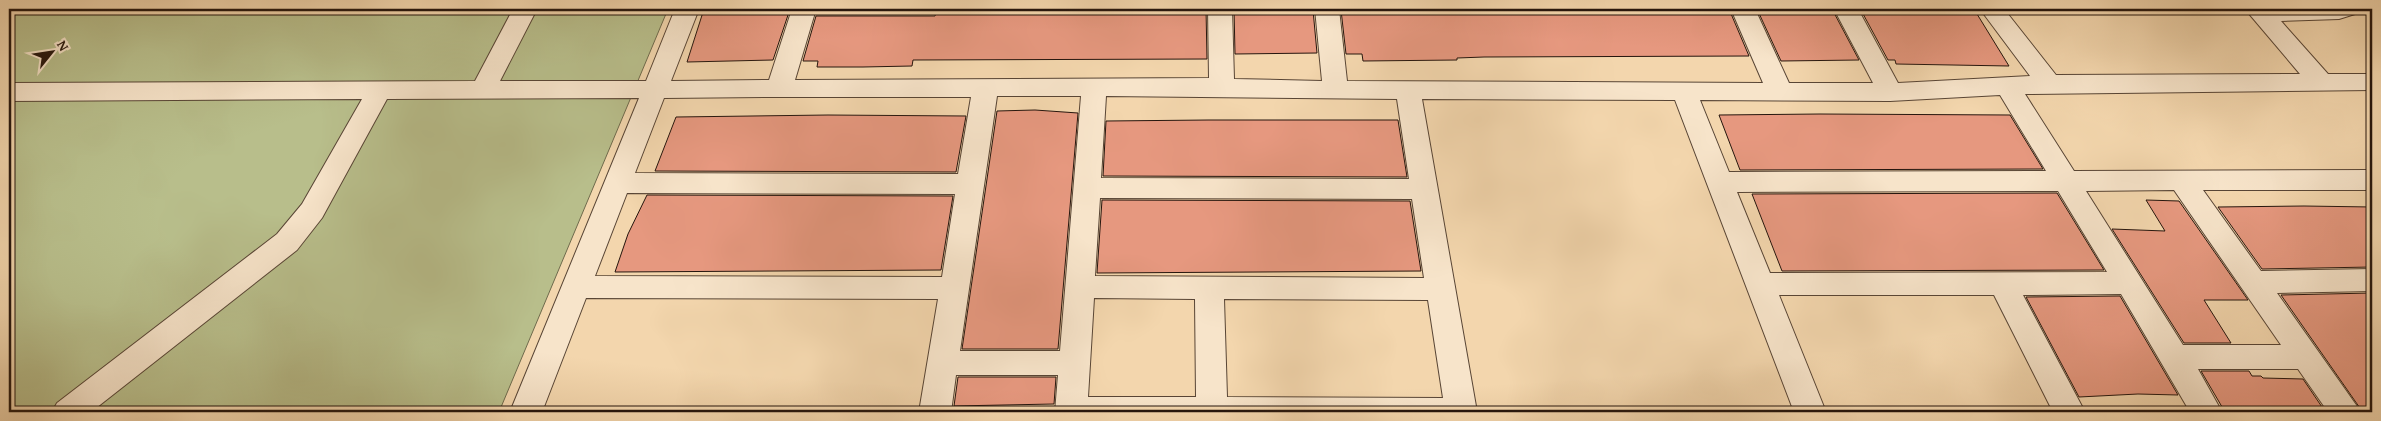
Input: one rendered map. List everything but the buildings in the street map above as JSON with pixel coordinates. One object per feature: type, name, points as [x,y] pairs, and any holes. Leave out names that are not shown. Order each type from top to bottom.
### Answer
[{"type":"street","points":[[483,91],[525,9]]},
{"type":"street","points":[[526,412],[687,9]]},
{"type":"street","points":[[779,90],[804,9]]},
{"type":"street","points":[[1220,9],[1222,87]]},
{"type":"street","points":[[1327,9],[1335,90]]},
{"type":"street","points":[[1743,9],[1780,92]]},
{"type":"street","points":[[1846,9],[1890,92]]},
{"type":"street","points":[[1992,9],[2049,84]]},
{"type":"street","points":[[2259,11],[2339,11],[2347,9]]},
{"type":"street","points":[[2259,11],[2322,83]]},
{"type":"street","points":[[9,92],[654,91],[1222,87],[1335,90],[1890,92],[2049,84],[2372,82]]},
{"type":"street","points":[[2008,87],[2175,357],[2206,412]]},
{"type":"street","points":[[1094,88],[1071,411],[1461,412],[1408,90]]},
{"type":"street","points":[[935,412],[985,89]]},
{"type":"street","points":[[68,412],[287,242],[312,211],[379,91]]},
{"type":"street","points":[[1684,91],[1810,412]]},
{"type":"street","points":[[2181,180],[2346,412]]},
{"type":"street","points":[[1720,182],[2372,180]]},
{"type":"street","points":[[618,182],[970,184]]},
{"type":"street","points":[[1086,188],[1425,189]]},
{"type":"street","points":[[2252,282],[2372,280]]},
{"type":"street","points":[[1760,284],[2129,283]]},
{"type":"street","points":[[2003,284],[2069,412]]},
{"type":"street","points":[[576,287],[954,288]]},
{"type":"street","points":[[1079,287],[1441,289]]},
{"type":"street","points":[[1209,288],[1212,410]]},
{"type":"street","points":[[2175,357],[2306,357]]},
{"type":"street","points":[[942,363],[1074,363]]},
{"type":"green space","points":[[9,9],[668,9],[499,412],[9,412]]}]
